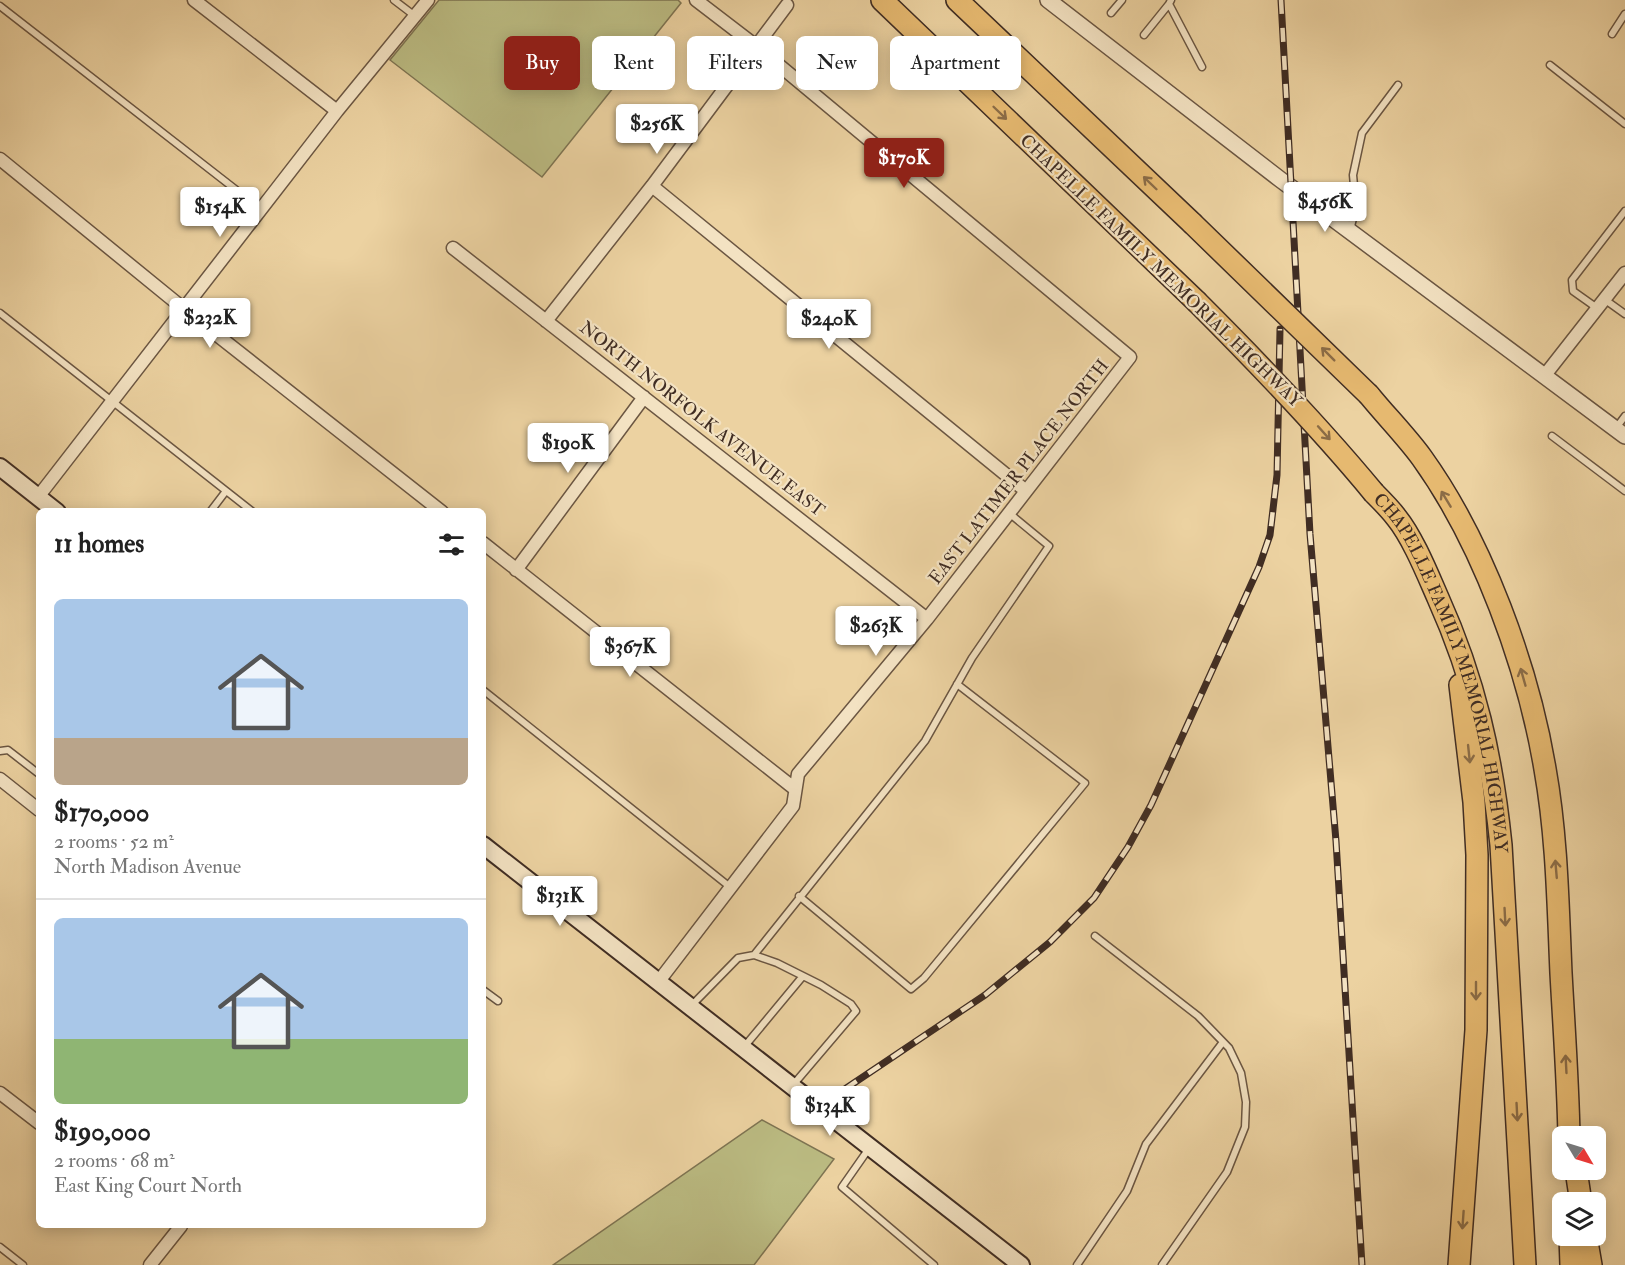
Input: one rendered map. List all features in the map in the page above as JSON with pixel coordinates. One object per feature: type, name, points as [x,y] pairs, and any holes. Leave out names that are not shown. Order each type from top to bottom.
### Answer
[{"type":"highway","name":"CHAPELLE FAMILY MEMORIAL HIGHWAY","points":[[882,0],[1196,301],[1279,384],[1397,518],[1426,570],[1454,634],[1483,729],[1495,790],[1501,845],[1525,1265]]},
{"type":"highway","points":[[957,0],[1192,223],[1369,396],[1422,458],[1476,551],[1499,605],[1532,710],[1545,769],[1557,886],[1570,1126]]},
{"type":"highway","points":[[1454,634],[1474,802],[1477,855],[1476,1030],[1460,1265]]},
{"type":"highway","points":[[1570,1246],[1571,1265]]},
{"type":"highway","points":[[1588,1246],[1591,1265]]},
{"type":"main road","points":[[0,467],[52,508]]},
{"type":"main road","points":[[486,847],[1021,1265]]},
{"type":"street","points":[[194,0],[337,111]]},
{"type":"street","points":[[38,497],[337,111],[428,0]]},
{"type":"street","points":[[696,0],[743,36]]},
{"type":"street","points":[[1048,0],[1281,180],[1545,375],[1622,427]]},
{"type":"street","points":[[763,36],[786,5]]},
{"type":"street","name":"EAST LATIMER PLACE NORTH","points":[[658,981],[793,806],[798,774],[927,619],[1130,357],[784,69]]},
{"type":"street","points":[[546,321],[652,186],[723,90]]},
{"type":"street","points":[[0,159],[184,309],[437,508]]},
{"type":"street","points":[[652,186],[1026,491]]},
{"type":"street","name":"NORTH NORFOLK AVENUE EAST","points":[[453,248],[927,619]]},
{"type":"street","points":[[1545,375],[1625,273]]},
{"type":"street","points":[[516,570],[644,397]]},
{"type":"street","points":[[486,545],[795,789]]},
{"type":"street","points":[[0,779],[36,808]]},
{"type":"street","points":[[0,1093],[36,1121]]},
{"type":"street","points":[[150,1265],[175,1228]]},
{"type":"lane","points":[[394,0],[415,16]]},
{"type":"lane","points":[[1112,13],[1122,0]]},
{"type":"lane","points":[[1144,35],[1170,2],[1202,67]]},
{"type":"lane","points":[[0,6],[262,210]]},
{"type":"lane","points":[[1612,34],[1625,14]]},
{"type":"lane","points":[[1550,65],[1625,124]]},
{"type":"lane","points":[[1350,231],[1356,207],[1353,175],[1362,133],[1398,85]]},
{"type":"lane","points":[[1625,211],[1572,280],[1574,291],[1625,314]]},
{"type":"lane","points":[[0,314],[248,508]]},
{"type":"lane","points":[[1552,436],[1625,491]]},
{"type":"lane","points":[[213,508],[226,490]]},
{"type":"lane","points":[[754,955],[925,741],[972,658],[1049,546],[1009,513]]},
{"type":"lane","points":[[799,896],[911,988],[924,978],[1085,783],[957,684]]},
{"type":"lane","points":[[486,692],[730,887]]},
{"type":"lane","points":[[0,751],[8,750],[36,772]]},
{"type":"lane","points":[[1095,936],[1198,1016],[1229,1048],[1241,1073],[1246,1101],[1245,1127],[1227,1172],[1162,1265]]},
{"type":"lane","points":[[691,1006],[738,958],[754,955],[803,976],[851,1004],[856,1011],[792,1086]]},
{"type":"lane","points":[[744,1048],[803,976]]},
{"type":"lane","points":[[486,992],[498,1001]]},
{"type":"lane","points":[[1077,1265],[1127,1191],[1146,1144],[1223,1042]]},
{"type":"lane","points":[[870,1146],[842,1187],[934,1265]]},
{"type":"lane","points":[[0,1247],[23,1265]]},
{"type":"green space","points":[[439,0],[678,0],[681,3],[655,36],[592,36],[592,90],[612,90],[542,177],[390,60]]},
{"type":"green space","points":[[762,1120],[834,1159],[754,1265],[553,1265]]},
{"type":"railway","points":[[1281,0],[1310,534],[1336,841],[1362,1265]]},
{"type":"railway","points":[[845,1089],[985,995],[1050,942],[1094,898],[1128,847],[1151,805],[1259,567],[1270,535],[1277,475],[1280,329]]}]
